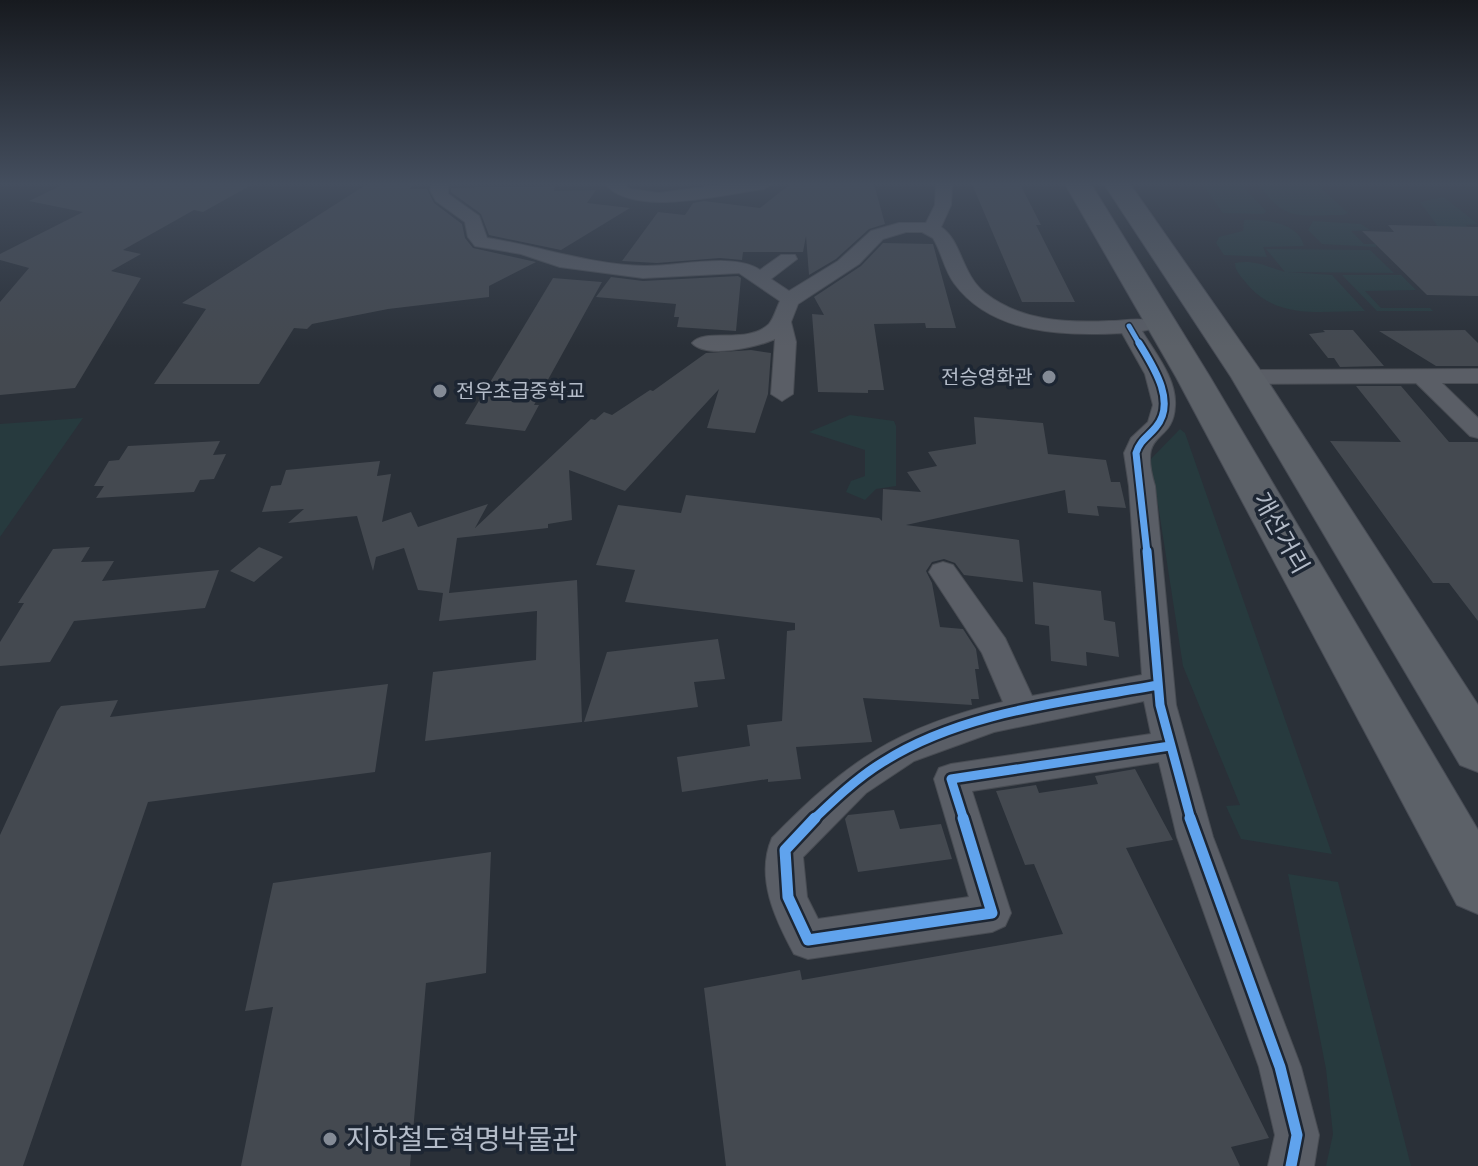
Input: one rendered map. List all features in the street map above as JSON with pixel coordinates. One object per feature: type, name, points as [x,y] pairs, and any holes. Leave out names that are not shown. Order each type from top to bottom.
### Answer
[{"type":"main road","name":"개선거리","points":[[1104,238],[1145,325],[1478,885]]},
{"type":"main road","points":[[1154,238],[1248,377],[1478,749]]},
{"type":"street","points":[[478,238],[481,242],[524,249],[560,261],[643,272],[743,267],[778,295],[791,299]]},
{"type":"street","points":[[782,394],[786,342],[781,323],[791,299],[853,259],[872,238]]},
{"type":"street","points":[[945,238],[959,278],[977,296],[1002,312],[1035,325],[1145,325],[1164,403],[1162,420],[1135,447],[1133,460],[1142,486],[1160,705],[1195,837],[1280,1067],[1297,1135],[1291,1166]]},
{"type":"street","points":[[760,278],[788,259]]},
{"type":"street","points":[[702,343],[722,345],[749,341],[781,323]]},
{"type":"street","points":[[1248,377],[1478,376]]},
{"type":"street","points":[[1423,377],[1478,431]]},
{"type":"street","points":[[943,572],[994,647],[1024,713]]},
{"type":"street","points":[[1158,685],[951,731],[900,752],[821,811],[785,850],[784,878],[788,904],[808,940],[992,913],[951,779],[1170,746]]},
{"type":"green space","points":[[1218,238],[1301,238],[1304,246],[1263,247],[1267,257],[1224,255],[1216,243]]},
{"type":"green space","points":[[1316,238],[1358,238],[1364,244],[1376,244],[1376,247],[1322,244]]},
{"type":"green space","points":[[1266,249],[1370,250],[1394,273],[1287,272],[1332,275],[1365,311],[1301,311],[1272,303],[1259,295],[1236,269],[1235,263],[1248,262],[1285,272]]},
{"type":"green space","points":[[1342,275],[1401,275],[1416,290],[1365,291],[1381,308],[1430,308],[1433,311],[1377,311]]},
{"type":"green space","points":[[850,415],[894,421],[896,426],[896,486],[876,489],[865,500],[846,492],[851,481],[865,476],[865,450],[809,432]]},
{"type":"green space","points":[[83,418],[0,537],[0,424]]},
{"type":"green space","points":[[1180,429],[1185,433],[1332,854],[1241,839],[1226,806],[1240,805],[1183,666],[1155,485],[1146,464]]},
{"type":"green space","points":[[1288,874],[1338,882],[1411,1166],[1326,1166],[1333,1134],[1326,1069]]},
{"type":"building","points":[[31,238],[144,238],[123,250],[141,254],[111,271],[141,278],[75,388],[0,395],[0,302],[29,268],[0,260],[0,254]]},
{"type":"building","points":[[282,238],[465,238],[473,248],[536,262],[489,286],[489,297],[388,309],[312,324],[307,329],[294,328],[259,384],[154,384],[206,309],[182,303]]},
{"type":"building","points":[[505,238],[580,238],[561,250]]},
{"type":"building","points":[[639,238],[806,238],[803,252],[743,252],[742,260],[622,261]]},
{"type":"building","points":[[806,238],[859,238],[836,259],[809,275]]},
{"type":"building","points":[[995,238],[1043,238],[1075,302],[1022,302]]},
{"type":"building","points":[[1370,238],[1478,238],[1478,296],[1427,295]]},
{"type":"building","points":[[883,243],[933,244],[956,328],[926,328],[925,323],[874,324],[884,390],[868,390],[868,393],[818,392],[812,314],[824,315],[814,297],[861,266]]},
{"type":"building","points":[[611,277],[643,281],[741,278],[736,331],[677,327],[679,317],[674,317],[676,304],[596,297]]},
{"type":"building","points":[[553,278],[602,282],[534,405],[539,405],[525,431],[465,424]]},
{"type":"building","points":[[1323,330],[1353,330],[1384,366],[1340,367],[1334,358],[1328,358],[1309,334],[1325,332]]},
{"type":"building","points":[[1465,330],[1478,343],[1478,366],[1436,366],[1379,331]]},
{"type":"building","points":[[751,350],[771,353],[768,394],[755,433],[707,428],[719,389],[625,491],[569,470],[572,520],[548,524],[548,528],[457,538],[449,593],[577,580],[582,722],[425,741],[433,672],[536,660],[537,611],[439,621],[443,593],[418,590],[404,548],[376,557],[373,571],[357,516],[288,523],[304,509],[262,512],[271,486],[281,485],[286,470],[380,461],[377,476],[391,474],[382,522],[411,512],[418,527],[488,504],[475,528],[591,419],[595,420],[604,412],[612,415],[653,391],[706,353]]},
{"type":"building","points":[[1356,386],[1401,386],[1449,442],[1478,442],[1478,621],[1449,583],[1433,583],[1330,441],[1401,442]]},
{"type":"building","points":[[974,417],[1043,423],[1048,454],[1106,460],[1111,482],[1120,482],[1126,508],[1097,506],[1099,516],[1068,513],[1065,490],[906,525],[1019,540],[1023,582],[964,575],[955,563],[944,559],[932,562],[926,571],[932,583],[940,627],[963,629],[976,649],[979,699],[971,699],[972,705],[863,698],[872,742],[796,747],[801,779],[768,782],[768,779],[682,792],[677,757],[750,746],[747,725],[782,721],[787,631],[795,630],[795,623],[625,602],[635,570],[596,565],[618,505],[681,513],[686,495],[879,518],[882,521],[883,489],[921,492],[907,472],[937,466],[928,452],[976,444]]},
{"type":"building","points":[[220,441],[213,455],[226,454],[214,479],[200,480],[194,492],[96,498],[104,486],[94,486],[109,461],[119,460],[128,446]]},
{"type":"building","points":[[90,547],[81,562],[114,561],[102,581],[219,570],[205,608],[74,621],[50,662],[0,666],[0,642],[24,603],[18,603],[53,549]]},
{"type":"building","points":[[259,547],[283,557],[254,582],[230,571]]},
{"type":"building","points":[[1033,582],[1101,591],[1104,620],[1115,622],[1119,657],[1086,652],[1087,666],[1051,661],[1049,626],[1035,624]]},
{"type":"building","points":[[718,639],[725,679],[694,682],[698,707],[584,722],[607,652]]},
{"type":"building","points":[[388,684],[375,772],[148,802],[23,1166],[0,1166],[0,835],[61,706],[118,700],[110,717]]},
{"type":"building","points":[[1135,769],[1173,840],[1126,848],[1269,1138],[1231,1147],[1240,1166],[726,1166],[704,988],[800,970],[802,980],[1063,934],[1034,864],[1025,865],[996,791],[1036,785],[1039,793],[1098,784],[1095,776]]},
{"type":"building","points":[[894,810],[900,829],[941,824],[952,859],[858,872],[845,819],[848,815]]},
{"type":"building","points":[[491,852],[486,973],[426,983],[410,1166],[241,1166],[273,1007],[245,1011],[273,883]]},
{"type":"cycle path","points":[[1129,326],[1156,374],[1164,405],[1162,418],[1139,443],[1136,453],[1142,486],[1160,705],[1195,837],[1280,1067],[1297,1135],[1291,1166]]},
{"type":"cycle path","points":[[1158,685],[994,718],[931,738],[885,760],[839,795],[785,850],[786,887],[795,916],[808,940],[992,913],[951,779],[1170,746]]},
{"type":"place","name":"전승영화관","points":[[1049,377]]},
{"type":"place","name":"전우초급중학교","points":[[440,391]]},
{"type":"place","name":"지하철도혁명박물관","points":[[330,1139]]}]
